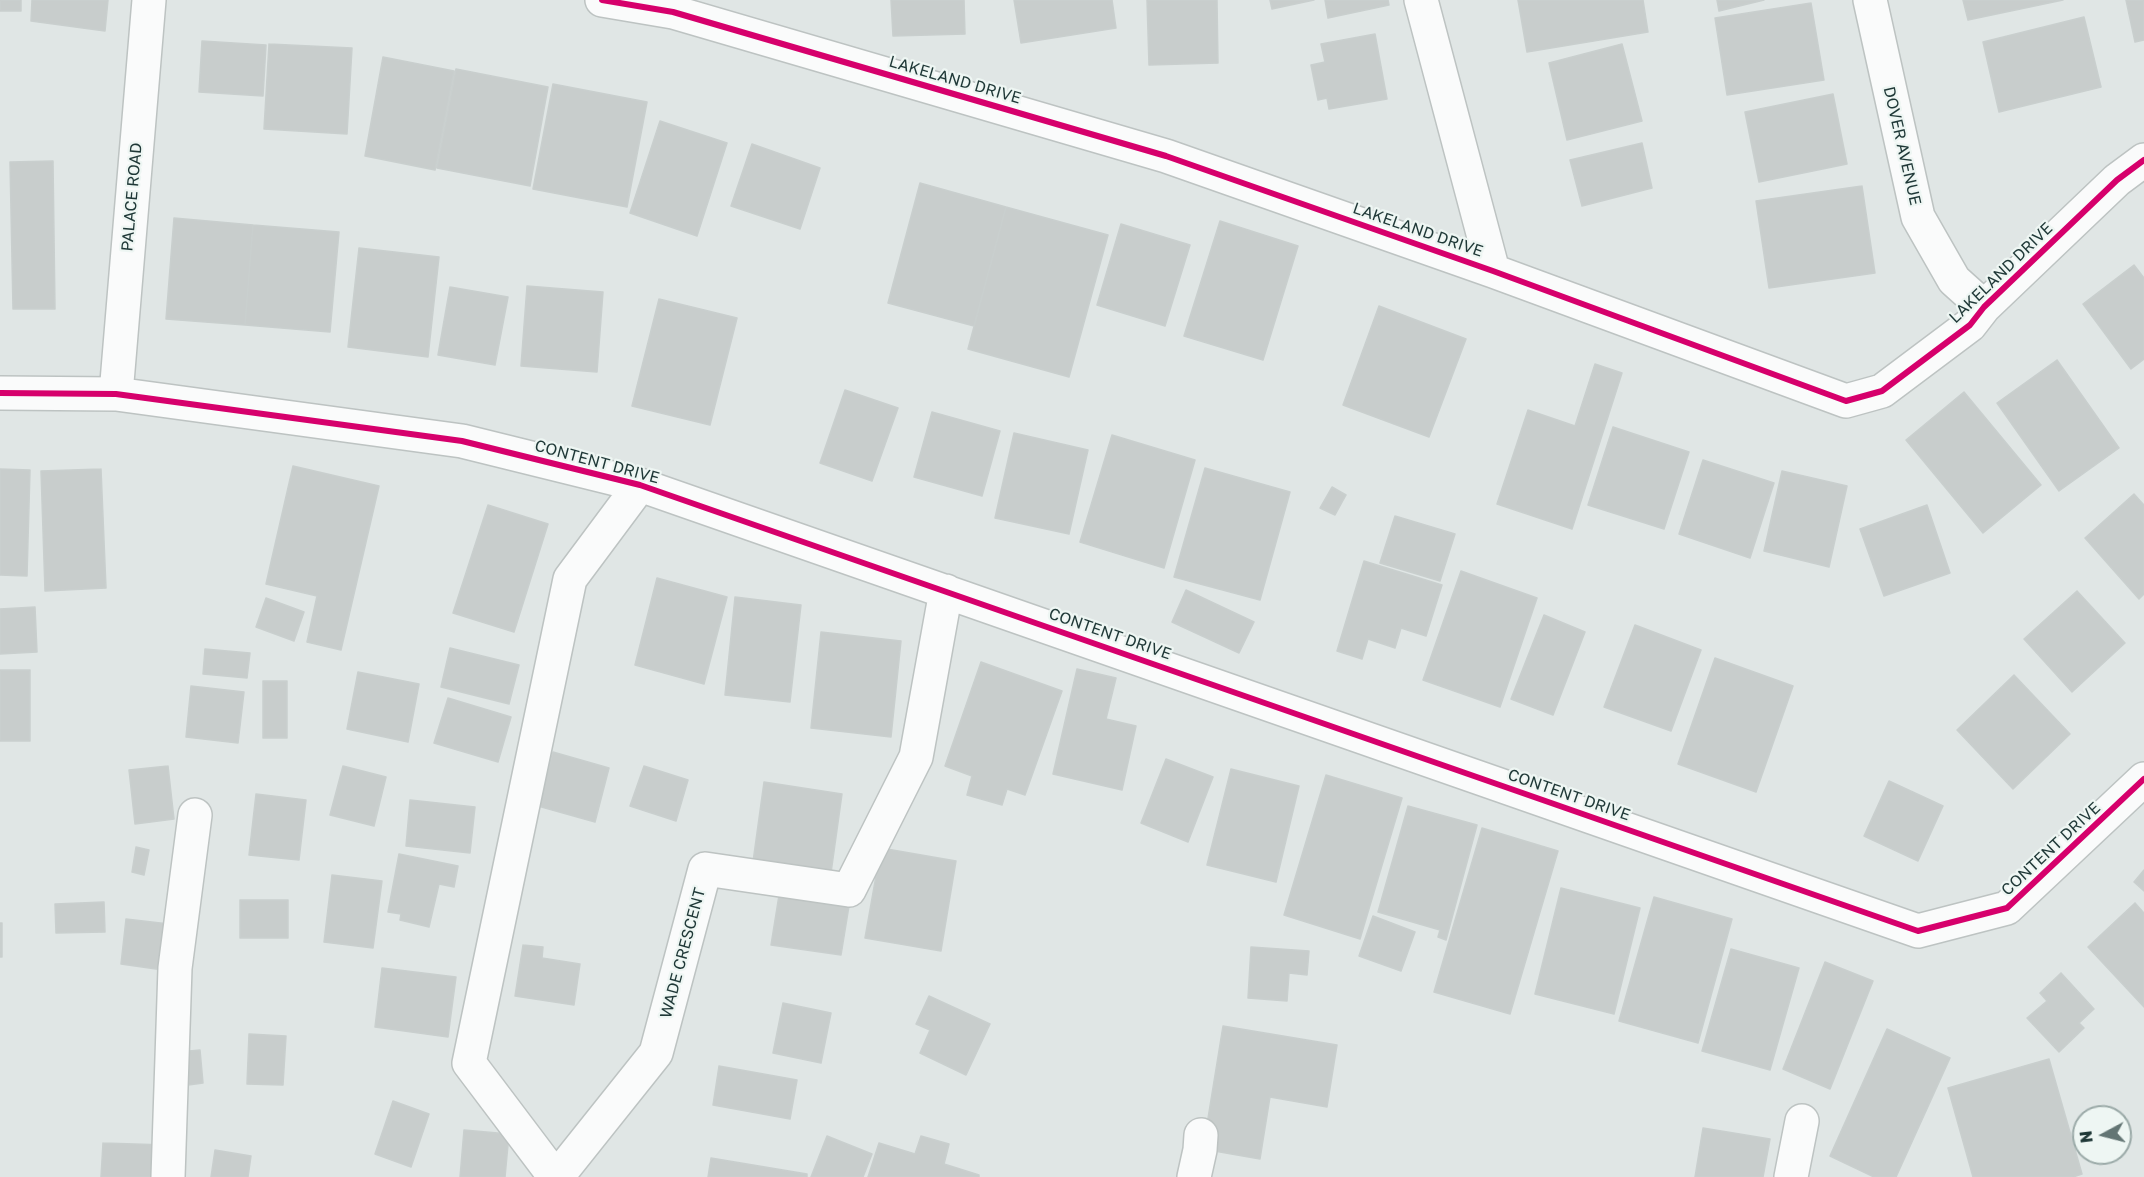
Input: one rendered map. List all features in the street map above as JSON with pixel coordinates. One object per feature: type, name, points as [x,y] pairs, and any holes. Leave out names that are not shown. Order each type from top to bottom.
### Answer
[{"type":"street","name":"PALACE ROAD","points":[[116,394],[149,0]]},
{"type":"street","name":"LAKELAND DRIVE","points":[[602,0],[673,6],[1166,156],[1493,271],[1846,401],[1882,391],[1970,325],[1984,307],[2117,180],[2144,160]]},
{"type":"street","points":[[1421,0],[1493,271]]},
{"type":"street","name":"DOVER AVENUE","points":[[1870,0],[1918,217],[1954,280],[1984,307]]},
{"type":"street","name":"CONTENT DRIVE","points":[[0,393],[116,394],[462,441],[640,485],[1918,931],[2007,908],[2144,779]]},
{"type":"street","points":[[556,1177],[469,1063],[570,579],[640,485]]},
{"type":"street","name":"WADE CRESCENT","points":[[556,1177],[656,1053],[705,869],[849,890],[916,757],[946,591]]},
{"type":"street","points":[[168,1177],[175,968],[195,815]]},
{"type":"street","points":[[1791,1177],[1802,1121]]},
{"type":"street","points":[[1194,1177],[1201,1135]]},
{"type":"building","points":[[0,0],[21,0],[21,11],[0,11]]},
{"type":"building","points":[[32,0],[108,0],[105,31],[31,21]]},
{"type":"building","points":[[891,0],[964,0],[965,34],[893,36]]},
{"type":"building","points":[[1014,0],[1112,0],[1116,28],[1021,43]]},
{"type":"building","points":[[1147,0],[1217,0],[1218,63],[1149,65]]},
{"type":"building","points":[[1270,0],[1314,0],[1272,9]]},
{"type":"building","points":[[1325,0],[1388,0],[1389,5],[1328,18]]},
{"type":"building","points":[[1518,0],[1643,0],[1648,32],[1527,52]]},
{"type":"building","points":[[1717,0],[1764,0],[1719,11]]},
{"type":"building","points":[[1963,0],[2063,0],[1968,20]]},
{"type":"building","points":[[2126,0],[2144,0],[2144,40],[2135,42]]},
{"type":"building","points":[[1811,3],[1824,80],[1727,95],[1715,18]]},
{"type":"building","points":[[2084,17],[2101,87],[1999,112],[1983,42]]},
{"type":"building","points":[[1375,34],[1387,99],[1329,109],[1327,98],[1318,100],[1311,65],[1325,62],[1321,44]]},
{"type":"building","points":[[202,41],[266,45],[263,96],[199,92]]},
{"type":"building","points":[[269,44],[352,48],[347,134],[264,129]]},
{"type":"building","points":[[1622,44],[1642,121],[1567,140],[1549,63]]},
{"type":"building","points":[[383,57],[454,71],[435,170],[365,156]]},
{"type":"building","points":[[456,69],[548,87],[530,186],[437,168]]},
{"type":"building","points":[[553,84],[647,102],[627,207],[533,189]]},
{"type":"building","points":[[1833,94],[1847,164],[1759,182],[1745,112]]},
{"type":"building","points":[[660,121],[727,143],[697,236],[630,213]]},
{"type":"building","points":[[1642,143],[1652,188],[1582,206],[1570,160]]},
{"type":"building","points":[[752,144],[820,168],[800,229],[731,206]]},
{"type":"building","points":[[53,161],[55,309],[13,309],[10,162]]},
{"type":"building","points":[[920,183],[1006,207],[974,326],[888,303]]},
{"type":"building","points":[[1862,186],[1875,273],[1769,288],[1756,201]]},
{"type":"building","points":[[1006,207],[1108,235],[1069,377],[968,349]]},
{"type":"building","points":[[174,218],[253,225],[245,325],[166,319]]},
{"type":"building","points":[[1220,221],[1298,246],[1263,360],[1184,336]]},
{"type":"building","points":[[1121,224],[1190,245],[1165,326],[1097,305]]},
{"type":"building","points":[[253,225],[339,232],[330,332],[245,325]]},
{"type":"building","points":[[359,248],[439,257],[428,357],[348,347]]},
{"type":"building","points":[[2134,265],[2144,278],[2144,359],[2131,369],[2083,304]]},
{"type":"building","points":[[527,286],[603,292],[597,372],[521,366]]},
{"type":"building","points":[[450,287],[508,297],[495,365],[438,355]]},
{"type":"building","points":[[659,299],[737,318],[710,425],[632,406]]},
{"type":"building","points":[[1379,306],[1466,339],[1429,437],[1343,405]]},
{"type":"building","points":[[2057,360],[2119,448],[2059,491],[1997,403]]},
{"type":"building","points":[[1595,364],[1622,373],[1572,529],[1497,504],[1528,410],[1575,426]]},
{"type":"building","points":[[845,390],[898,408],[872,481],[820,463]]},
{"type":"building","points":[[1964,392],[2041,485],[1983,533],[1906,440]]},
{"type":"building","points":[[932,412],[1000,431],[982,496],[914,477]]},
{"type":"building","points":[[1613,427],[1689,452],[1664,529],[1588,505]]},
{"type":"building","points":[[1014,433],[1088,450],[1069,534],[995,518]]},
{"type":"building","points":[[1112,435],[1195,460],[1164,568],[1080,542]]},
{"type":"building","points":[[1703,460],[1774,483],[1750,558],[1679,534]]},
{"type":"building","points":[[293,466],[379,486],[341,650],[307,642],[317,596],[266,584]]},
{"type":"building","points":[[1205,468],[1290,492],[1260,600],[1174,577]]},
{"type":"building","points":[[0,469],[30,470],[27,576],[0,575]]},
{"type":"building","points":[[101,469],[106,588],[45,591],[41,471]]},
{"type":"building","points":[[1782,471],[1847,486],[1829,567],[1764,551]]},
{"type":"building","points":[[1332,487],[1346,495],[1335,515],[1320,508]]},
{"type":"building","points":[[2134,494],[2144,505],[2144,594],[2139,599],[2085,538]]},
{"type":"building","points":[[488,505],[548,524],[514,632],[453,613]]},
{"type":"building","points":[[1927,505],[1950,573],[1884,596],[1860,529]]},
{"type":"building","points":[[1395,516],[1455,534],[1440,581],[1380,563]]},
{"type":"building","points":[[1364,561],[1442,585],[1426,636],[1401,628],[1395,648],[1368,639],[1362,659],[1337,651]]},
{"type":"building","points":[[1461,571],[1537,598],[1500,707],[1423,680]]},
{"type":"building","points":[[657,578],[727,597],[704,684],[635,665]]},
{"type":"building","points":[[1186,590],[1254,622],[1239,653],[1172,622]]},
{"type":"building","points":[[2077,591],[2125,643],[2072,692],[2024,639]]},
{"type":"building","points":[[735,597],[801,605],[790,702],[725,695]]},
{"type":"building","points":[[266,598],[304,612],[294,641],[256,627]]},
{"type":"building","points":[[35,607],[37,652],[0,654],[0,609]]},
{"type":"building","points":[[1544,615],[1585,632],[1553,715],[1511,699]]},
{"type":"building","points":[[1635,625],[1701,650],[1671,731],[1604,707]]},
{"type":"building","points":[[821,632],[901,641],[891,737],[811,728]]},
{"type":"building","points":[[450,648],[519,665],[509,704],[441,687]]},
{"type":"building","points":[[205,649],[250,653],[247,678],[203,674]]},
{"type":"building","points":[[1715,658],[1793,686],[1756,792],[1678,764]]},
{"type":"building","points":[[981,662],[1062,691],[1025,795],[1007,789],[1002,805],[967,795],[972,776],[945,766]]},
{"type":"building","points":[[1077,669],[1116,678],[1106,719],[1136,726],[1122,790],[1053,774]]},
{"type":"building","points":[[0,670],[30,670],[30,741],[0,741]]},
{"type":"building","points":[[358,672],[419,684],[408,742],[347,729]]},
{"type":"building","points":[[2014,675],[2070,734],[2013,789],[1957,730]]},
{"type":"building","points":[[263,681],[287,681],[287,738],[263,738]]},
{"type":"building","points":[[191,686],[244,692],[238,743],[186,737]]},
{"type":"building","points":[[448,698],[511,717],[498,762],[434,743]]},
{"type":"building","points":[[553,752],[609,768],[595,822],[538,806]]},
{"type":"building","points":[[1166,759],[1213,777],[1188,842],[1141,823]]},
{"type":"building","points":[[168,766],[174,819],[135,824],[129,770]]},
{"type":"building","points":[[343,766],[386,777],[374,826],[330,815]]},
{"type":"building","points":[[644,766],[688,780],[676,821],[630,806]]},
{"type":"building","points":[[1231,769],[1299,786],[1276,882],[1207,865]]},
{"type":"building","points":[[1326,775],[1402,798],[1360,939],[1284,915]]},
{"type":"building","points":[[1889,781],[1943,806],[1918,861],[1864,836]]},
{"type":"building","points":[[764,782],[842,794],[830,880],[752,869]]},
{"type":"building","points":[[256,794],[306,800],[299,860],[249,855]]},
{"type":"building","points":[[410,800],[475,807],[470,853],[406,846]]},
{"type":"building","points":[[1408,806],[1477,825],[1446,940],[1438,937],[1440,930],[1378,912]]},
{"type":"building","points":[[1482,828],[1558,851],[1510,1014],[1434,992]]},
{"type":"building","points":[[136,847],[149,850],[144,875],[132,872]]},
{"type":"building","points":[[881,848],[956,861],[941,951],[865,938]]},
{"type":"building","points":[[399,854],[458,866],[454,887],[439,884],[429,927],[400,920],[401,914],[388,912]]},
{"type":"building","points":[[2144,870],[2144,891],[2134,882]]},
{"type":"building","points":[[332,875],[382,881],[373,948],[324,942]]},
{"type":"building","points":[[1561,888],[1640,908],[1614,1014],[1535,994]]},
{"type":"building","points":[[780,889],[850,900],[841,955],[771,945]]},
{"type":"building","points":[[1654,897],[1732,919],[1698,1043],[1619,1021]]},
{"type":"building","points":[[240,900],[288,900],[288,938],[240,938]]},
{"type":"building","points":[[104,902],[105,932],[56,933],[55,904]]},
{"type":"building","points":[[2135,903],[2144,913],[2144,1007],[2088,947]]},
{"type":"building","points":[[1373,916],[1415,932],[1401,971],[1359,956]]},
{"type":"building","points":[[126,919],[169,924],[163,970],[121,964]]},
{"type":"building","points":[[0,923],[2,923],[2,957],[0,957]]},
{"type":"building","points":[[523,945],[543,947],[542,958],[580,964],[574,1005],[515,996]]},
{"type":"building","points":[[1251,947],[1309,951],[1307,975],[1289,973],[1287,1001],[1248,998]]},
{"type":"building","points":[[1731,949],[1799,968],[1770,1070],[1702,1051]]},
{"type":"building","points":[[1825,962],[1873,981],[1830,1089],[1783,1069]]},
{"type":"building","points":[[382,968],[456,977],[448,1037],[375,1027]]},
{"type":"building","points":[[2061,973],[2094,1009],[2079,1023],[2084,1028],[2059,1052],[2027,1018],[2047,1001],[2040,993]]},
{"type":"building","points":[[929,996],[990,1024],[966,1075],[920,1053],[930,1030],[916,1024]]},
{"type":"building","points":[[783,1003],[831,1013],[821,1063],[773,1053]]},
{"type":"building","points":[[1223,1026],[1337,1045],[1327,1107],[1270,1097],[1260,1159],[1203,1149]]},
{"type":"building","points":[[1887,1029],[1950,1058],[1896,1177],[1874,1177],[1830,1156]]},
{"type":"building","points":[[249,1034],[286,1036],[283,1085],[247,1084]]},
{"type":"building","points":[[200,1050],[203,1083],[181,1086],[179,1052]]},
{"type":"building","points":[[2049,1059],[2072,1139],[2072,1165],[2079,1165],[2082,1174],[2073,1177],[1973,1177],[1948,1088]]},
{"type":"building","points":[[719,1066],[797,1080],[790,1119],[713,1105]]},
{"type":"building","points":[[393,1101],[429,1114],[411,1167],[375,1154]]},
{"type":"building","points":[[1703,1128],[1770,1139],[1763,1177],[1695,1177]]},
{"type":"building","points":[[464,1130],[509,1134],[505,1177],[460,1177]]},
{"type":"building","points":[[827,1136],[872,1154],[863,1177],[811,1177]]},
{"type":"building","points":[[921,1136],[949,1144],[944,1164],[979,1175],[979,1177],[868,1177],[879,1143],[915,1154]]},
{"type":"building","points":[[103,1143],[166,1145],[165,1177],[101,1177]]},
{"type":"building","points":[[215,1150],[251,1156],[248,1177],[211,1177]]},
{"type":"building","points":[[711,1158],[807,1174],[807,1177],[708,1177]]},
{"type":"cycle path","points":[[602,0],[673,12],[1166,156],[1493,271],[1846,401],[1882,391],[1970,325],[1984,307],[2117,180],[2144,160]]},
{"type":"cycle path","points":[[0,393],[116,394],[462,441],[640,485],[1918,931],[2007,908],[2144,779]]}]
